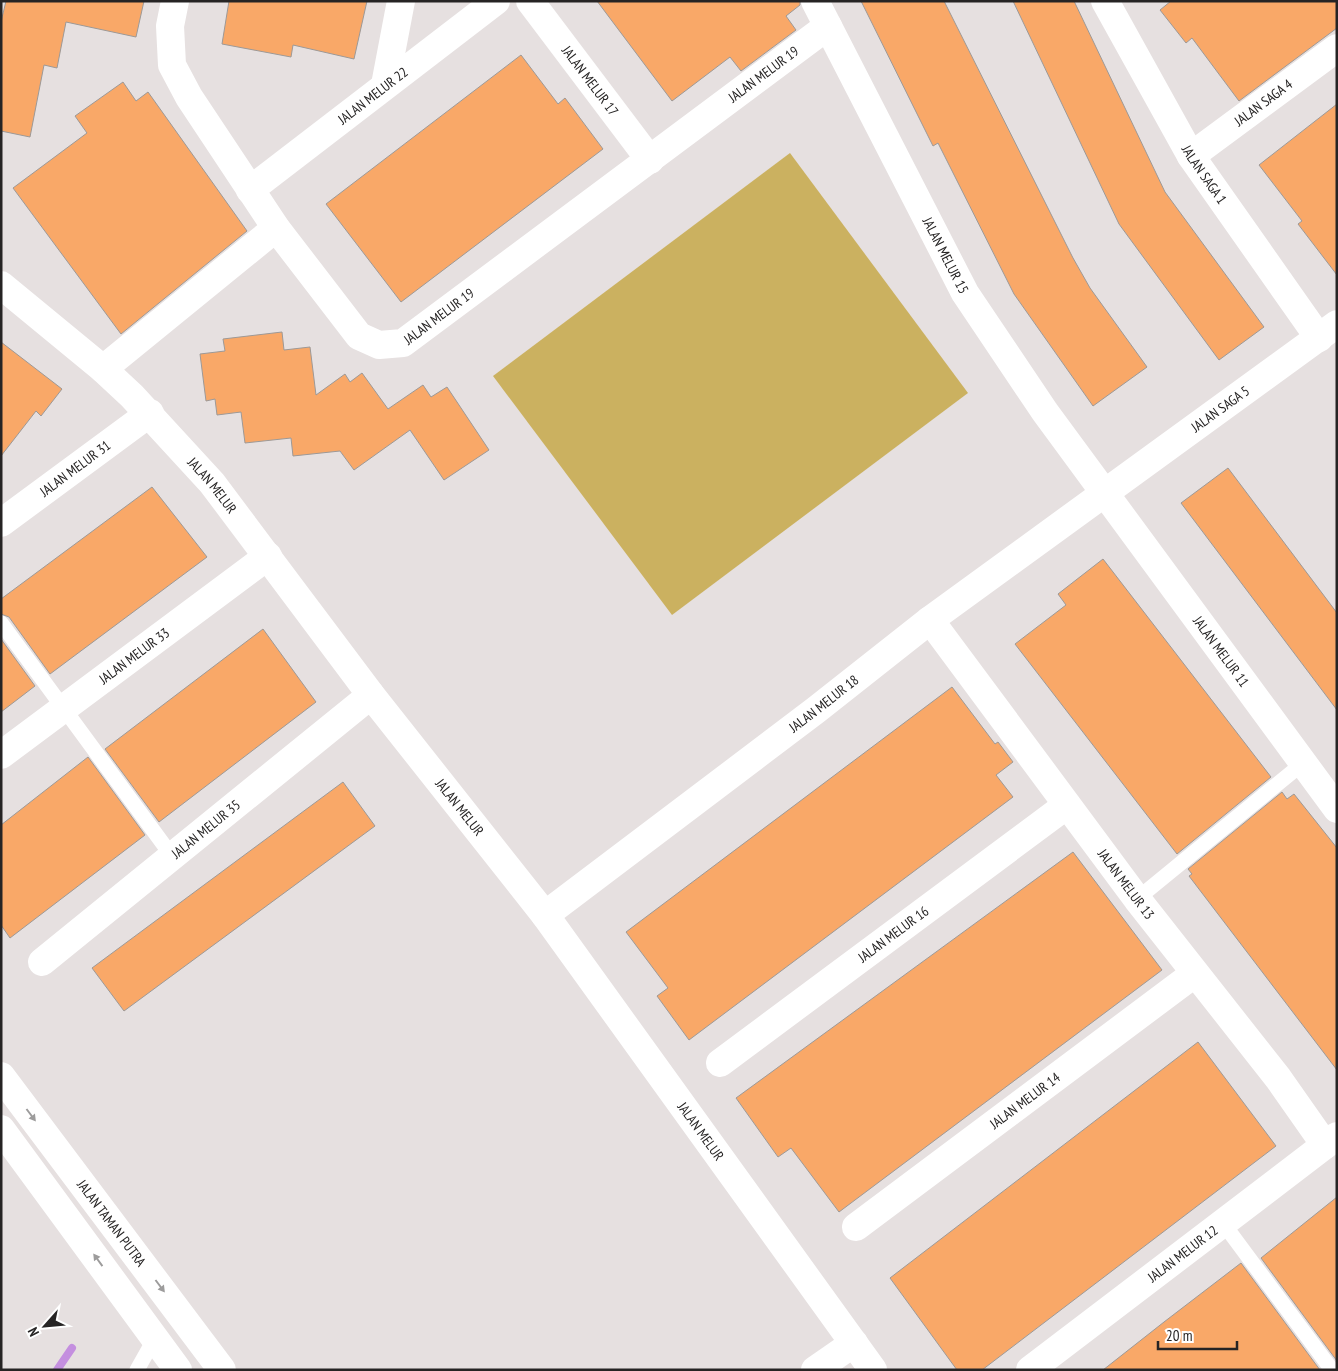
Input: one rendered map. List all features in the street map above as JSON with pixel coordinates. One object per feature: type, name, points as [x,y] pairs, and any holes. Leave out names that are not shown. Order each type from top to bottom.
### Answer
[{"type":"street","name":"JALAN MELUR 19","points":[[175,1],[170,26],[172,65],[189,97],[276,228],[359,336],[379,345],[404,343],[828,26]]},
{"type":"street","points":[[385,85],[401,1]]},
{"type":"street","name":"JALAN MELUR 22","points":[[250,190],[496,1]]},
{"type":"street","name":"JALAN MELUR 17","points":[[530,1],[650,160]]},
{"type":"street","name":"JALAN MELUR 15","points":[[815,1],[965,294],[1045,412],[1104,493]]},
{"type":"street","name":"JALAN SAGA 1","points":[[1105,1],[1191,156],[1328,331]]},
{"type":"street","name":"JALAN SAGA 4","points":[[1191,156],[1337,48]]},
{"type":"street","points":[[103,368],[276,228]]},
{"type":"street","name":"JALAN MELUR","points":[[1,285],[103,368],[150,414],[212,483],[371,695],[545,915],[873,1370]]},
{"type":"street","name":"JALAN SAGA 5","points":[[1104,493],[1328,331]]},
{"type":"street","name":"JALAN MELUR 31","points":[[2,522],[150,414]]},
{"type":"street","name":"JALAN MELUR 18","points":[[545,915],[816,710],[930,620],[1104,493]]},
{"type":"street","name":"JALAN MELUR 11","points":[[1104,493],[1337,809]]},
{"type":"street","name":"JALAN MELUR 33","points":[[1,755],[268,556]]},
{"type":"street","name":"JALAN MELUR 13","points":[[930,620],[1194,974],[1331,1141]]},
{"type":"street","name":"JALAN MELUR 35","points":[[42,962],[371,695]]},
{"type":"street","name":"JALAN MELUR 16","points":[[720,1062],[1067,805]]},
{"type":"street","name":"JALAN MELUR 14","points":[[856,1227],[1194,974]]},
{"type":"street","name":"JALAN TAMAN PUTRA","points":[[1,1076],[222,1370]]},
{"type":"street","points":[[1,1129],[178,1370]]},
{"type":"street","name":"JALAN MELUR 12","points":[[1030,1370],[1331,1141]]},
{"type":"street","points":[[155,1338],[183,1317]]},
{"type":"street","points":[[815,1370],[854,1343]]},
{"type":"lane","points":[[1,622],[65,707],[172,856]]},
{"type":"lane","points":[[1137,899],[1302,764]]},
{"type":"lane","points":[[1223,1223],[1332,1370]]},
{"type":"lane","points":[[137,1370],[155,1338]]},
{"type":"shaded area","points":[[790,153],[968,393],[672,615],[493,376]]},
{"type":"building","points":[[6,1],[144,1],[136,37],[66,22],[57,68],[44,65],[30,137],[1,131],[1,22]]},
{"type":"building","points":[[229,1],[367,1],[354,59],[293,45],[291,57],[222,44]]},
{"type":"building","points":[[597,1],[800,1],[800,5],[786,16],[796,30],[741,71],[730,57],[672,101]]},
{"type":"building","points":[[861,1],[944,1],[1073,258],[1090,288],[1147,367],[1093,406],[1014,294],[938,143],[933,146]]},
{"type":"building","points":[[1013,1],[1074,1],[1165,192],[1264,327],[1219,360],[1119,224]]},
{"type":"building","points":[[1171,1],[1337,1],[1337,28],[1239,101],[1192,38],[1186,43],[1160,10]]},
{"type":"building","points":[[521,55],[558,104],[565,98],[603,149],[401,302],[326,204]]},
{"type":"building","points":[[123,82],[136,101],[148,92],[247,231],[121,334],[13,188],[87,133],[75,116]]},
{"type":"building","points":[[1337,104],[1337,275],[1298,224],[1302,221],[1259,165]]},
{"type":"building","points":[[282,332],[284,350],[310,347],[316,395],[345,374],[350,382],[362,373],[388,409],[423,385],[431,397],[447,387],[489,450],[444,480],[410,430],[354,470],[340,451],[293,456],[291,438],[245,443],[241,412],[217,415],[215,399],[206,401],[200,354],[225,351],[223,339]]},
{"type":"building","points":[[1,342],[62,389],[41,416],[36,411],[1,456]]},
{"type":"building","points":[[1228,468],[1337,613],[1337,710],[1181,503]]},
{"type":"building","points":[[152,487],[207,557],[50,674],[9,617],[1,614],[1,599]]},
{"type":"building","points":[[1103,559],[1271,777],[1177,854],[1015,644],[1066,605],[1058,594]]},
{"type":"building","points":[[263,629],[316,702],[159,822],[105,749]]},
{"type":"building","points":[[1,639],[35,686],[1,712]]},
{"type":"building","points":[[952,687],[995,744],[998,742],[1013,762],[996,775],[1013,797],[689,1040],[657,996],[668,988],[626,932]]},
{"type":"building","points":[[88,757],[145,835],[10,938],[1,925],[1,825]]},
{"type":"building","points":[[343,782],[375,826],[124,1011],[92,968]]},
{"type":"building","points":[[1282,792],[1287,799],[1294,794],[1337,848],[1337,1070],[1189,876],[1192,874],[1188,869]]},
{"type":"building","points":[[1073,852],[1162,970],[839,1212],[791,1148],[778,1157],[736,1098]]},
{"type":"building","points":[[1198,1042],[1276,1146],[982,1370],[957,1370],[890,1278]]},
{"type":"building","points":[[1337,1197],[1337,1361],[1261,1258]]},
{"type":"building","points":[[1241,1263],[1320,1370],[1103,1370],[1164,1322]]},
{"type":"waterway","points":[[57,1370],[72,1348]]}]
